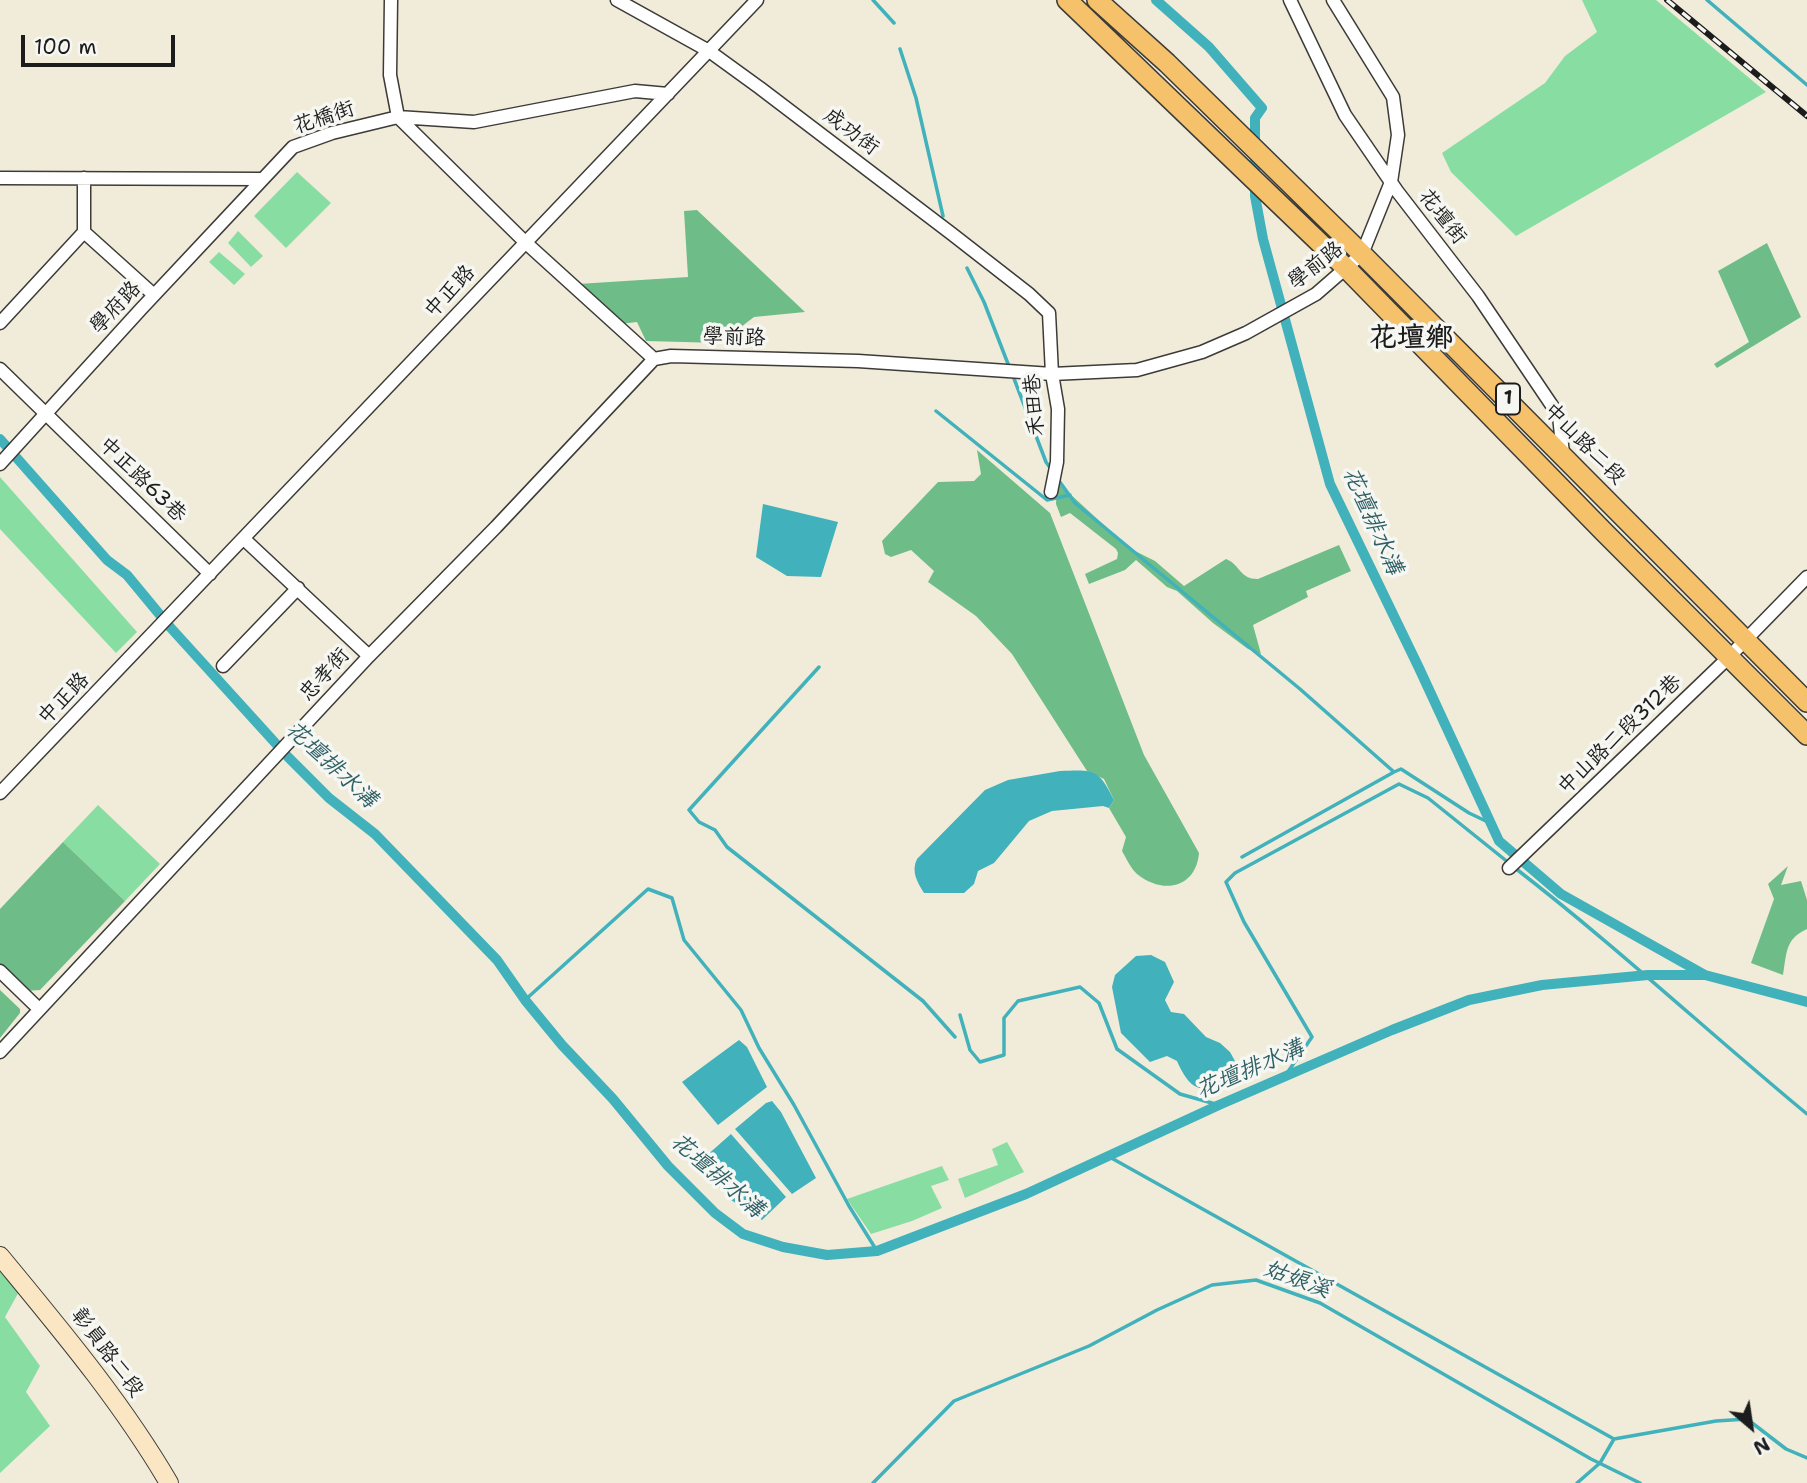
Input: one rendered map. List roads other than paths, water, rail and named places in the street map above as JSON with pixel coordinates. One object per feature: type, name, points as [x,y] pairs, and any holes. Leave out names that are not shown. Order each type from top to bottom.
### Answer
[{"type":"main road","name":"中山路二段","points":[[1067,0],[1737,649],[1807,702]]},
{"type":"main road","name":"中山路二段","points":[[1097,0],[1239,133],[1563,454],[1737,649],[1807,736]]},
{"type":"main road","name":"彰員路二段","points":[[0,1256],[103,1385],[146,1443],[169,1483]]},
{"type":"street","points":[[391,0],[390,75],[398,117],[525,242],[654,359]]},
{"type":"street","name":"成功街","points":[[617,0],[709,51],[961,240],[1049,313]]},
{"type":"street","name":"中正路","points":[[0,793],[757,0]]},
{"type":"street","name":"花壇街","points":[[1290,0],[1345,115],[1391,182],[1478,296],[1559,416],[1563,454]]},
{"type":"street","points":[[1334,0],[1393,97],[1398,135],[1391,182],[1362,254]]},
{"type":"street","name":"花橋街","points":[[261,179],[293,146],[332,133],[398,117],[474,122],[635,90],[668,94]]},
{"type":"street","points":[[0,178],[261,179]]},
{"type":"street","points":[[0,323],[84,232],[84,178]]},
{"type":"street","name":"學府路","points":[[8,456],[261,179]]},
{"type":"street","points":[[84,232],[154,295]]},
{"type":"street","name":"學前路","points":[[654,359],[671,356],[858,361],[1052,374],[1137,370],[1202,352],[1273,318],[1316,294],[1362,254]]},
{"type":"street","name":"禾田巷","points":[[1049,313],[1052,374],[1058,409],[1057,461],[1051,492]]},
{"type":"street","name":"忠孝街","points":[[0,1052],[369,656],[525,497],[654,359]]},
{"type":"street","name":"中正路63巷","points":[[0,369],[211,574]]},
{"type":"street","points":[[244,539],[369,656]]},
{"type":"street","name":"中山路二段312巷","points":[[1509,868],[1807,578]]},
{"type":"street","points":[[223,666],[298,588]]},
{"type":"street","points":[[0,971],[39,1009]]},
{"type":"water","points":[[763,504],[838,522],[821,577],[787,576],[756,557]]},
{"type":"water","points":[[1060,771],[1088,771],[1099,776],[1114,800],[1109,808],[1103,806],[1052,811],[1029,821],[994,863],[978,871],[974,884],[964,893],[924,893],[915,872],[917,859],[985,790],[1008,780]]},
{"type":"water","points":[[1151,955],[1165,962],[1174,982],[1165,1000],[1171,1012],[1184,1014],[1206,1037],[1220,1043],[1230,1052],[1241,1072],[1211,1087],[1197,1087],[1190,1082],[1177,1061],[1167,1056],[1150,1062],[1121,1033],[1112,987],[1115,975],[1136,956]]},
{"type":"water","points":[[739,1040],[747,1047],[767,1087],[718,1125],[682,1082]]},
{"type":"water","points":[[772,1101],[781,1112],[816,1178],[792,1194],[735,1129]]},
{"type":"water","points":[[731,1134],[786,1197],[762,1220],[731,1200],[697,1164]]},
{"type":"waterway","points":[[873,0],[894,23]]},
{"type":"waterway","name":"花壇排水溝","points":[[1156,0],[1209,47],[1262,108],[1255,118],[1255,196],[1263,239],[1330,484],[1499,841],[1561,894],[1705,975],[1807,1002]]},
{"type":"waterway","points":[[1707,0],[1807,85]]},
{"type":"waterway","points":[[900,49],[916,98],[943,216]]},
{"type":"waterway","points":[[967,268],[984,302],[1010,369]]},
{"type":"waterway","points":[[1013,376],[1051,469]]},
{"type":"waterway","points":[[936,411],[1047,500],[1070,495]]},
{"type":"waterway","name":"花壇排水溝","points":[[0,439],[107,560],[127,575],[170,627],[288,757],[329,798],[375,834],[497,960],[562,1045],[613,1099],[668,1166],[715,1213],[743,1234],[783,1247],[827,1255],[877,1251],[1026,1194],[1219,1105],[1392,1030],[1469,1000],[1542,985],[1648,975],[1705,975]]},
{"type":"waterway","points":[[1057,478],[1075,503],[1300,689],[1394,772],[1401,769],[1469,813],[1490,823]]},
{"type":"waterway","points":[[819,667],[689,810],[699,822],[715,830],[727,847],[923,1001],[955,1037]]},
{"type":"waterway","points":[[1242,857],[1394,772]]},
{"type":"waterway","points":[[1285,1076],[1312,1037],[1244,922],[1226,882],[1235,873],[1399,784],[1428,798],[1509,863]]},
{"type":"waterway","points":[[1515,868],[1807,1114]]},
{"type":"waterway","points":[[525,1000],[648,889],[672,898],[684,940],[741,1010],[759,1048],[877,1251]]},
{"type":"waterway","points":[[960,1015],[970,1050],[980,1062],[1004,1055],[1004,1018],[1018,1001],[1080,987],[1099,1003],[1117,1049],[1180,1094],[1219,1105]]},
{"type":"waterway","points":[[1106,1155],[1614,1439],[1716,1421],[1747,1419],[1786,1449],[1807,1458]]},
{"type":"waterway","name":"姑娘溪","points":[[873,1483],[954,1401],[1089,1346],[1212,1285],[1256,1280],[1320,1303],[1591,1459],[1640,1483]]},
{"type":"waterway","name":"姑娘溪","points":[[1577,1483],[1600,1463],[1614,1439]]},
{"type":"railway","points":[[1667,0],[1807,116]]},
{"type":"district","name":"花壇鄉","points":[[1411,339]]}]
